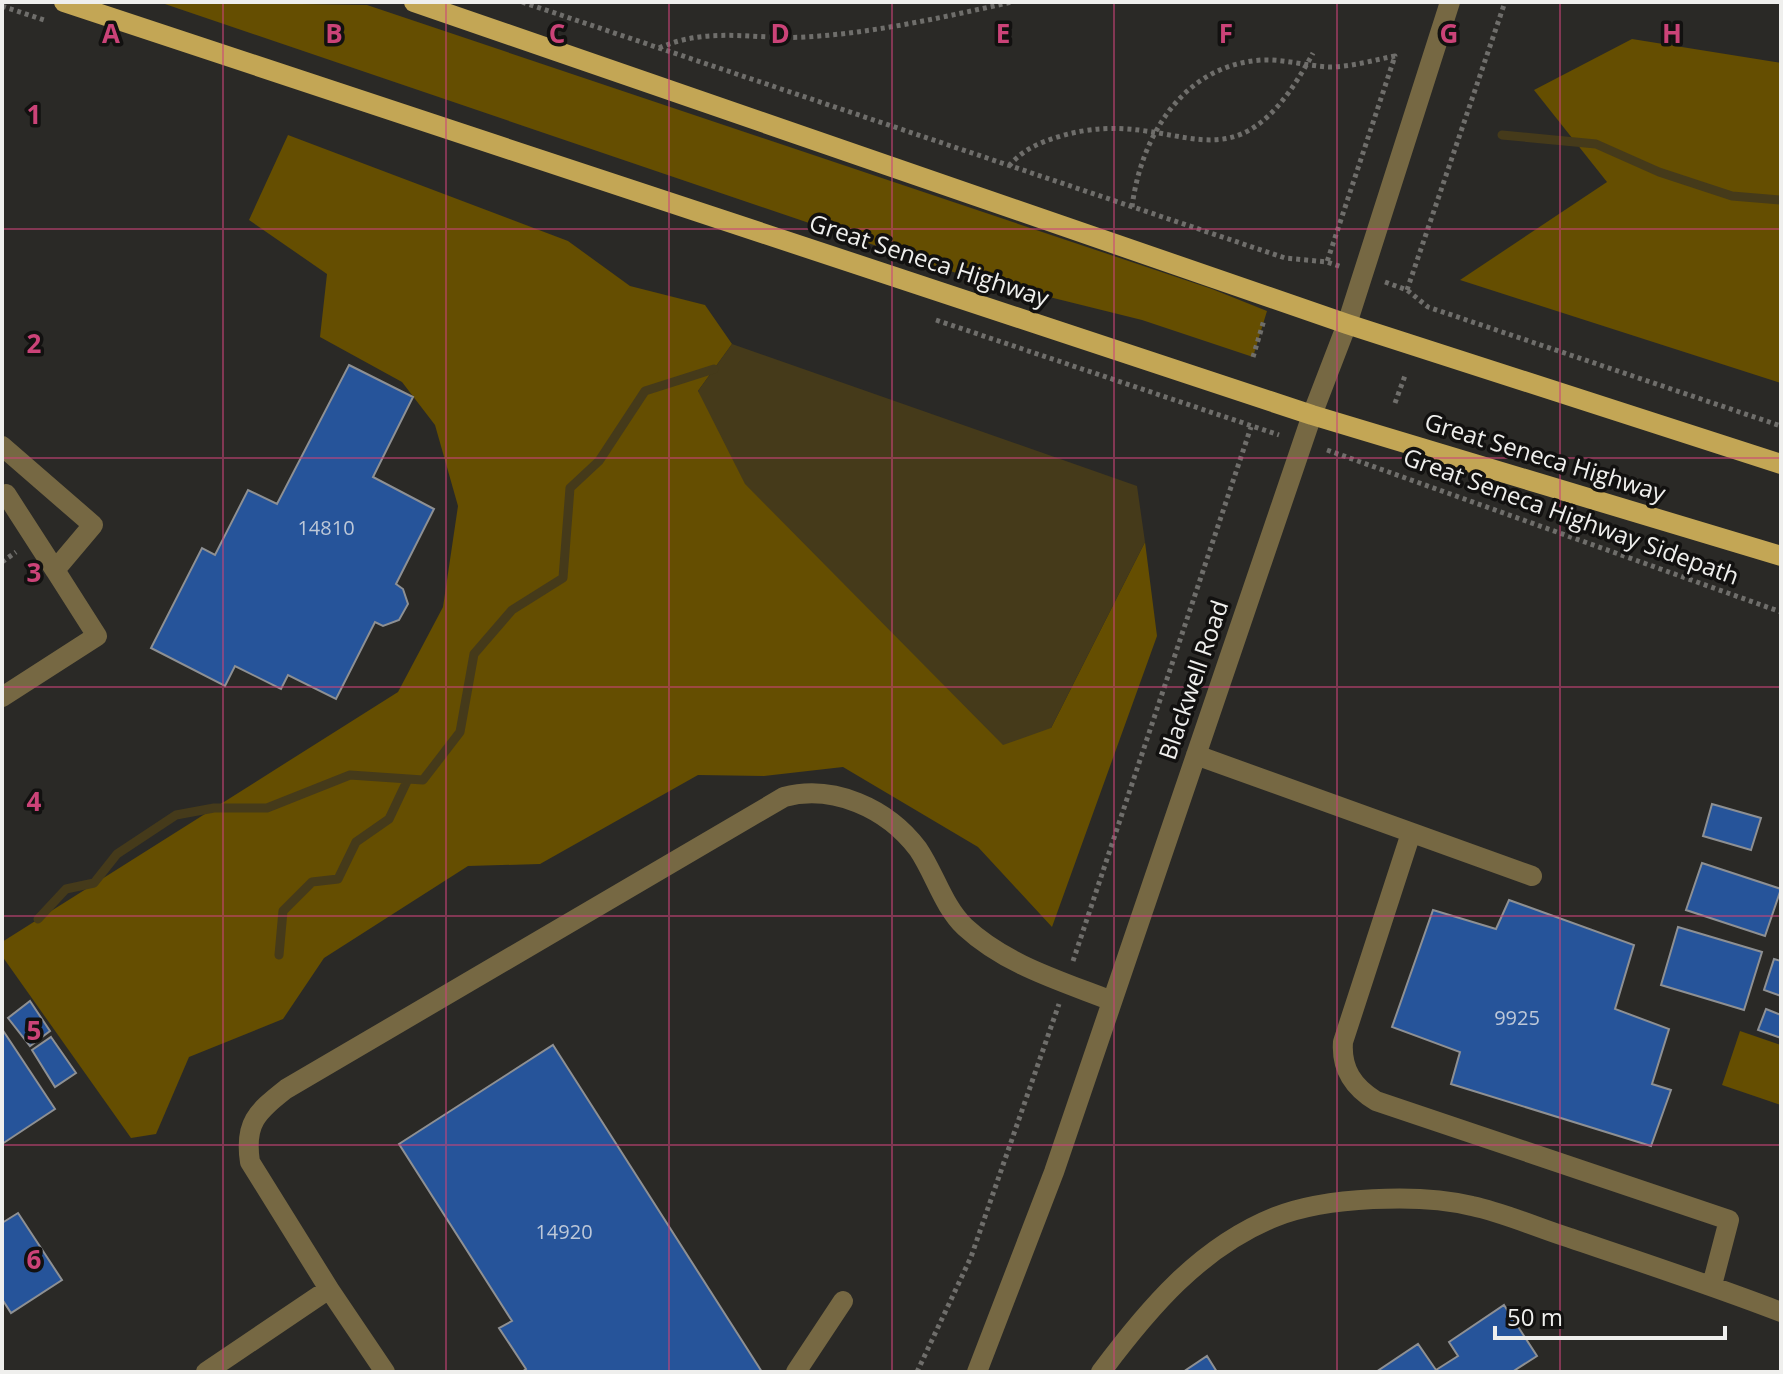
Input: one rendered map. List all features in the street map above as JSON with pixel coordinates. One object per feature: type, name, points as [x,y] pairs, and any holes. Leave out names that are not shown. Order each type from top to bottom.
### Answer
[{"type":"main road","name":"Great Seneca Highway","points":[[64,2],[1312,415],[1781,556]]},
{"type":"main road","points":[[414,2],[1347,324],[1781,464]]},
{"type":"street","name":"Blackwell Road","points":[[981,1371],[1054,1172],[1312,415],[1347,324],[1450,2]]},
{"type":"street","points":[[2,446],[93,525],[55,570]]},
{"type":"street","points":[[2,697],[97,636],[6,494]]},
{"type":"street","points":[[1196,755],[1532,876]]},
{"type":"street","points":[[385,1372],[250,1162],[247,1142],[252,1122],[266,1105],[286,1089],[784,797],[806,791],[831,794],[878,812],[917,848],[963,925],[1017,963],[1112,1001]]},
{"type":"street","points":[[1411,833],[1343,1042],[1342,1058],[1359,1091],[1376,1101],[1729,1220],[1712,1285]]},
{"type":"street","points":[[1101,1372],[1143,1316],[1184,1274],[1274,1217],[1323,1204],[1374,1199],[1471,1205],[1712,1285],[1781,1312]]},
{"type":"street","points":[[206,1372],[329,1289]]},
{"type":"street","points":[[796,1372],[843,1301]]},
{"type":"path","points":[[522,2],[1009,166],[1132,207],[1285,258],[1327,262],[1395,56],[1353,65],[1264,60],[1220,71],[1174,101],[1154,132],[1139,164],[1132,207]]},
{"type":"path","points":[[659,48],[687,37],[706,34],[806,37],[904,25],[1012,2]]},
{"type":"path","points":[[1407,290],[1505,2]]},
{"type":"path","points":[[1009,166],[1029,148],[1078,131],[1122,126],[1197,142],[1232,138],[1273,115],[1313,53]]},
{"type":"path","points":[[1391,284],[1407,290],[1428,307],[1781,426]]},
{"type":"path","points":[[1253,357],[1267,311]]},
{"type":"path","points":[[1395,403],[1406,373]]},
{"type":"path","points":[[917,1372],[971,1257],[1066,983],[1251,427]]},
{"type":"path","name":"Great Seneca Highway Sidepath","points":[[1349,457],[1781,612]]},
{"type":"path","points":[[2,562],[17,552]]},
{"type":"shaded area","points":[[159,2],[367,5],[1212,289],[1267,311],[1253,357],[1142,320],[968,277]]},
{"type":"shaded area","points":[[1632,39],[1781,63],[1781,383],[1460,280],[1607,182],[1534,90]]},
{"type":"shaded area","points":[[288,135],[568,241],[630,286],[705,305],[732,344],[698,391],[1051,728],[1145,542],[1157,636],[1052,927],[978,847],[843,767],[764,776],[698,775],[540,864],[468,866],[324,958],[283,1019],[189,1057],[156,1134],[131,1138],[2,956],[2,942],[398,692],[443,607],[458,506],[435,425],[402,382],[320,337],[327,274],[249,220]]},
{"type":"shaded area","points":[[732,344],[1137,486],[1145,542],[1051,728],[1003,745],[745,484],[698,391]]},
{"type":"shaded area","points":[[1740,1031],[1781,1045],[1781,1105],[1722,1085]]},
{"type":"building","points":[[349,365],[413,397],[373,477],[434,509],[396,584],[403,589],[408,604],[399,620],[383,626],[375,622],[336,699],[288,675],[281,689],[235,666],[225,686],[151,648],[202,548],[215,555],[248,490],[277,504]]},
{"type":"building","points":[[1712,804],[1761,818],[1751,850],[1703,836]]},
{"type":"building","points":[[1702,863],[1781,889],[1765,936],[1686,910]]},
{"type":"building","points":[[1509,900],[1634,945],[1615,1009],[1669,1029],[1652,1084],[1671,1090],[1651,1146],[1451,1084],[1460,1052],[1392,1027],[1433,910],[1496,929]]},
{"type":"building","points":[[1678,927],[1762,952],[1744,1010],[1661,985]]},
{"type":"building","points":[[1774,959],[1781,961],[1781,996],[1764,990]]},
{"type":"building","points":[[30,1001],[50,1031],[30,1046],[8,1018]]},
{"type":"building","points":[[1766,1009],[1781,1015],[1781,1038],[1758,1030]]},
{"type":"building","points":[[2,1029],[55,1109],[2,1144]]},
{"type":"building","points":[[51,1037],[76,1073],[55,1087],[32,1050]]},
{"type":"building","points":[[553,1045],[762,1372],[522,1372],[526,1369],[499,1328],[512,1321],[399,1144]]},
{"type":"building","points":[[18,1213],[62,1280],[11,1313],[2,1299],[2,1223]]},
{"type":"building","points":[[1504,1305],[1537,1356],[1512,1372],[1376,1372],[1418,1344],[1436,1370],[1458,1356],[1449,1342]]},
{"type":"building","points":[[1207,1356],[1217,1372],[1183,1372]]},
{"type":"waterway","points":[[1502,135],[1596,144],[1659,172],[1732,196],[1781,200]]},
{"type":"waterway","points":[[38,919],[66,889],[94,883],[117,854],[176,815],[214,808],[267,808],[350,775],[423,780],[460,732],[474,654],[512,610],[563,578],[570,488],[599,461],[645,391],[714,369]]},
{"type":"waterway","points":[[279,955],[283,911],[312,882],[338,879],[356,842],[389,819],[408,779]]}]
